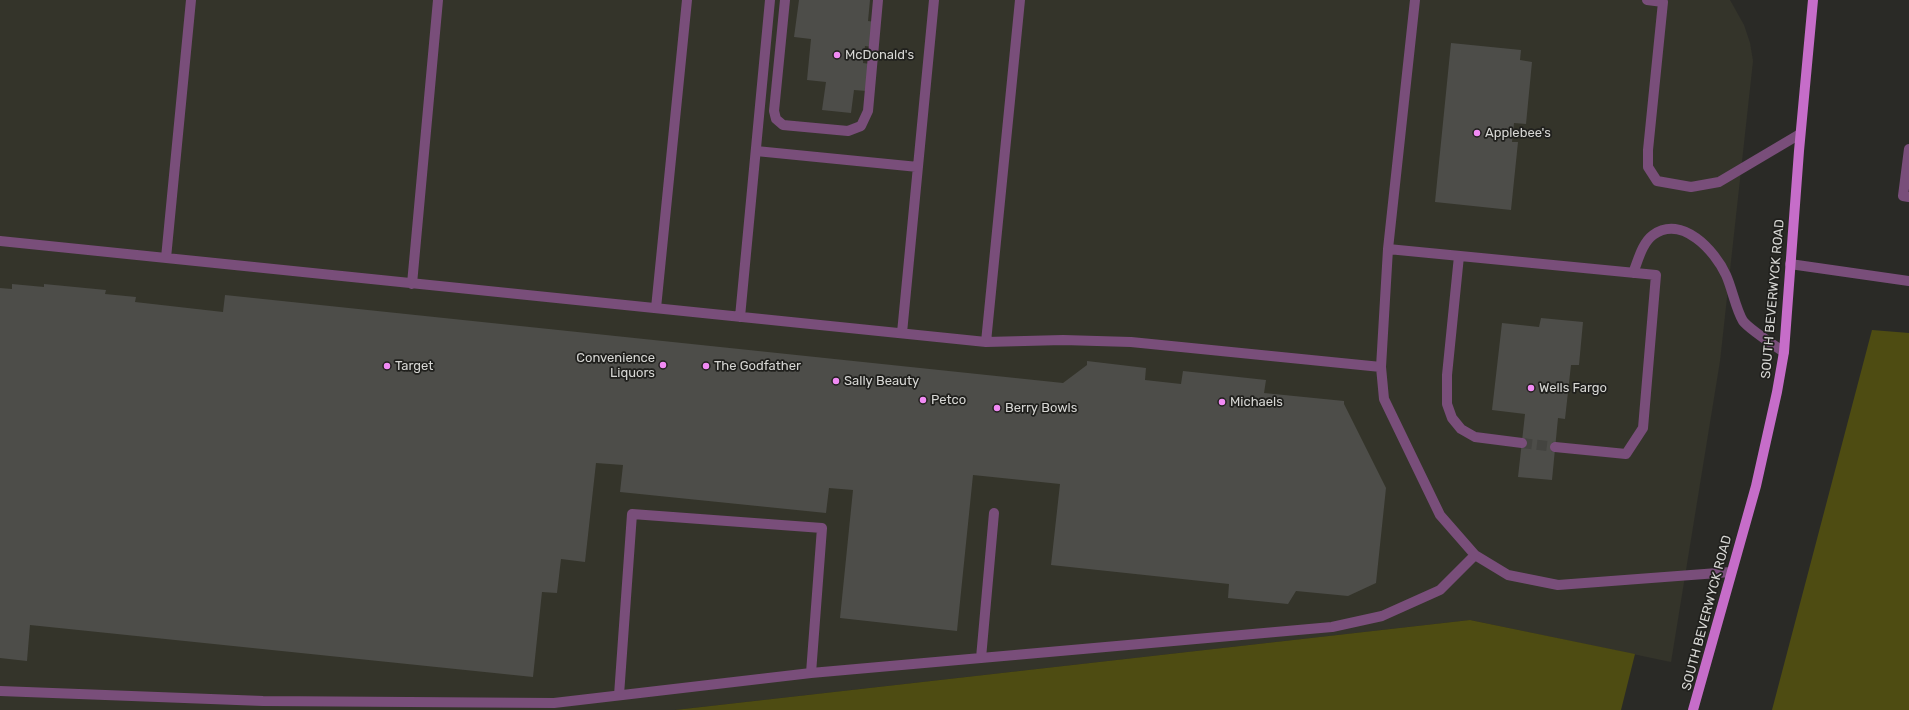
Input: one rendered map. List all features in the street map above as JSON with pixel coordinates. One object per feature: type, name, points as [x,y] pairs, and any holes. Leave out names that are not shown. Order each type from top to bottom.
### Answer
[{"type":"main road","name":"SOUTH BEVERWYCK ROAD","points":[[1693,710],[1756,486],[1777,392],[1784,352],[1800,134],[1813,0]]},
{"type":"lane","points":[[166,258],[191,0]]},
{"type":"lane","points":[[412,284],[438,0]]},
{"type":"lane","points":[[656,308],[687,0]]},
{"type":"lane","points":[[740,317],[770,0]]},
{"type":"lane","points":[[785,0],[774,111],[776,119],[783,125],[848,131],[861,126],[868,111],[878,0]]},
{"type":"lane","points":[[902,333],[934,0]]},
{"type":"lane","points":[[986,342],[1020,0]]},
{"type":"lane","points":[[1415,0],[1388,249],[1381,367],[1384,399],[1440,515],[1475,555],[1508,575],[1558,585],[1731,572]]},
{"type":"lane","points":[[1647,0],[1663,2],[1648,150],[1648,167],[1657,181],[1691,187],[1718,182],[1800,134]]},
{"type":"lane","points":[[1909,149],[1903,196],[1909,197]]},
{"type":"lane","points":[[756,151],[918,167]]},
{"type":"lane","points":[[1633,272],[1642,250],[1652,236],[1660,232],[1673,230],[1683,231],[1693,235],[1708,248],[1725,274],[1743,321],[1784,352]]},
{"type":"lane","points":[[0,241],[986,342],[1063,340],[1130,342],[1381,367]]},
{"type":"lane","points":[[1388,249],[1656,275],[1643,428],[1626,454],[1555,447]]},
{"type":"lane","points":[[1459,256],[1446,375],[1446,404],[1452,418],[1461,429],[1475,437],[1522,443]]},
{"type":"lane","points":[[1790,264],[1909,281]]},
{"type":"lane","points":[[981,658],[994,513]]},
{"type":"lane","points":[[619,695],[632,514],[822,528],[811,673]]},
{"type":"lane","points":[[0,691],[263,701],[554,703],[811,673],[1332,627],[1382,616],[1440,590],[1475,555]]},
{"type":"shaded area","points":[[0,0],[1730,0],[1744,25],[1750,43],[1753,61],[1720,361],[1671,662],[1470,620],[675,710],[0,710]]},
{"type":"shaded area","points":[[1872,330],[1909,333],[1909,710],[1772,710]]},
{"type":"shaded area","points":[[1470,620],[1635,654],[1621,710],[675,710]]},
{"type":"building","name":"McDonald's","points":[[799,0],[870,0],[868,21],[875,22],[872,47],[865,46],[863,63],[870,64],[867,91],[854,90],[851,113],[822,110],[826,82],[807,80],[811,39],[794,37]]},
{"type":"building","name":"Applebee's","points":[[1451,43],[1521,50],[1520,60],[1532,62],[1526,124],[1514,123],[1512,142],[1518,142],[1511,210],[1435,202]]},
{"type":"building","points":[[12,284],[44,287],[44,284],[106,290],[105,294],[136,297],[135,302],[223,312],[225,295],[1063,383],[1087,365],[1087,361],[1146,368],[1145,380],[1181,384],[1183,371],[1266,380],[1264,393],[1344,401],[1344,404],[1386,488],[1376,583],[1348,596],[1296,591],[1288,604],[1228,598],[1229,584],[1051,565],[1060,484],[973,475],[957,631],[840,618],[853,490],[829,488],[826,513],[620,492],[623,465],[596,463],[585,562],[561,559],[557,593],[542,592],[533,677],[30,625],[27,661],[0,658],[0,288],[12,289]]},
{"type":"building","name":"Wells Fargo","points":[[1541,318],[1583,322],[1579,365],[1571,365],[1565,419],[1558,418],[1552,480],[1518,477],[1525,414],[1492,410],[1502,323],[1539,327]]},
{"type":"tunnel","points":[[1522,443],[1555,447]]},
{"type":"place","name":"McDonald's","points":[[837,55]]},
{"type":"place","name":"Applebee's","points":[[1477,133]]},
{"type":"place","name":"Convenience Liquors","points":[[663,365]]},
{"type":"place","name":"Target","points":[[387,366]]},
{"type":"place","name":"The Godfather","points":[[706,366]]},
{"type":"place","name":"Sally Beauty","points":[[836,381]]},
{"type":"place","name":"Wells Fargo","points":[[1531,388]]},
{"type":"place","name":"Petco","points":[[923,400]]},
{"type":"place","name":"Michaels","points":[[1222,402]]},
{"type":"place","name":"Berry Bowls","points":[[997,408]]}]
